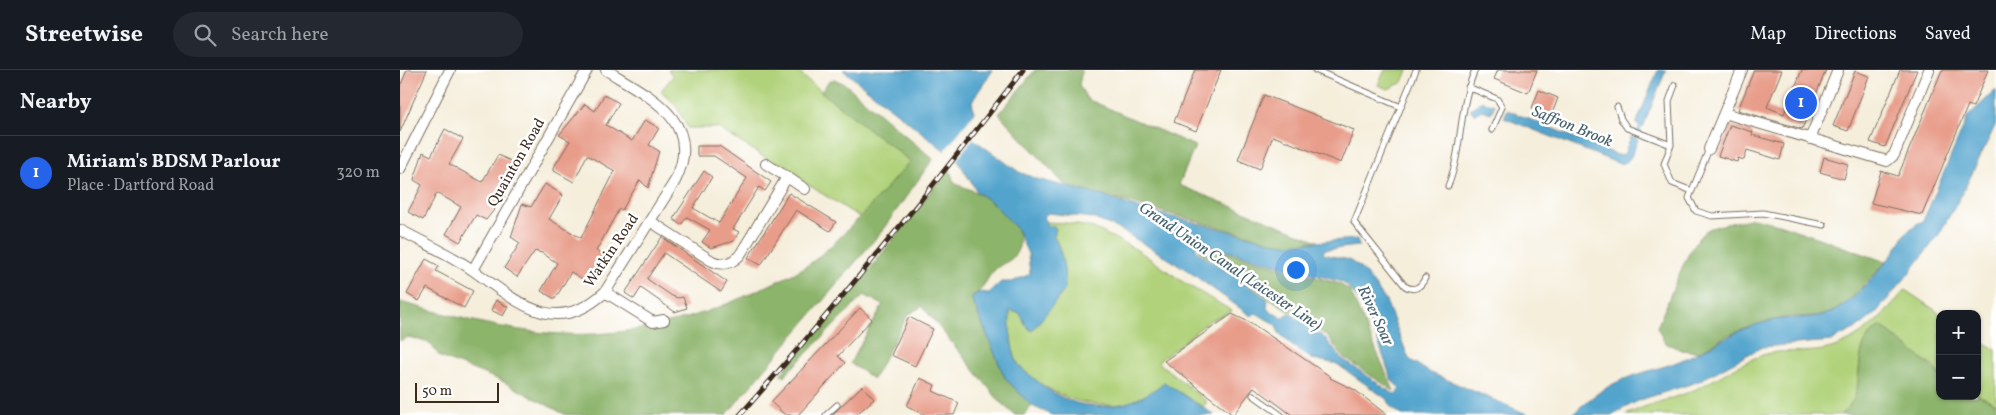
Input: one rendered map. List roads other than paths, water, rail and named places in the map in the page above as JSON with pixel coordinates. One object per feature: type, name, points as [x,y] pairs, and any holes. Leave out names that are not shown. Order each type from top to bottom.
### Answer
[{"type":"street","points":[[400,170],[450,70]]},
{"type":"street","name":"Quainton Road","points":[[473,270],[587,70]]},
{"type":"street","name":"Watkin Road","points":[[400,230],[473,270],[487,282],[523,304],[543,313],[558,315],[580,311],[591,306],[605,292],[650,221],[681,170],[683,155],[680,129],[675,120],[655,100],[606,70]]},
{"type":"street","points":[[1709,149],[1742,70]]},
{"type":"street","points":[[1810,139],[1838,70]]},
{"type":"street","points":[[1724,113],[1887,161],[1894,155],[1929,70]]},
{"type":"street","points":[[766,164],[805,189]]},
{"type":"street","points":[[650,221],[712,261],[719,264],[728,264],[740,255],[787,177]]},
{"type":"street","points":[[605,292],[653,322],[664,320]]},
{"type":"lane","points":[[1315,70],[1401,107]]},
{"type":"lane","points":[[1416,70],[1354,222],[1405,286],[1415,289],[1423,284],[1425,278]]},
{"type":"lane","points":[[1448,186],[1453,173],[1460,121],[1468,87],[1475,70]]},
{"type":"lane","points":[[1675,85],[1669,101],[1672,145],[1664,164],[1672,183],[1692,191]]},
{"type":"lane","points":[[1468,87],[1497,99],[1502,107],[1492,130]]},
{"type":"lane","points":[[1616,106],[1620,119],[1627,128],[1672,145]]},
{"type":"lane","points":[[1709,149],[1689,198],[1696,211],[1712,216],[1763,213],[1824,225]]},
{"type":"lane","points":[[1253,394],[1281,415]]},
{"type":"lane","points":[[826,415],[837,405]]},
{"type":"water","name":"River Soar","points":[[843,70],[993,70],[972,101],[974,113],[962,131],[1019,172],[1144,210],[1278,243],[1288,244],[1357,239],[1359,246],[1324,250],[1323,254],[1349,260],[1367,275],[1386,301],[1409,359],[1429,372],[1529,415],[1402,415],[1391,407],[1388,400],[1337,364],[1312,359],[1291,345],[1279,333],[1276,325],[1256,313],[1251,316],[1184,268],[1119,229],[1092,218],[1048,213],[1043,217],[1048,226],[1054,226],[1056,229],[1054,236],[1063,263],[1064,291],[1032,331],[1026,326],[1020,313],[1010,311],[1010,329],[1016,360],[1024,371],[1050,391],[1066,399],[1100,406],[1117,405],[1133,401],[1149,393],[1164,382],[1214,415],[1052,415],[1032,406],[1005,378],[971,297],[980,292],[989,293],[1001,282],[1012,282],[1030,274],[1028,254],[1017,229],[994,204],[977,192],[959,162]],"holes":[[[1201,244],[1342,282],[1351,290],[1366,313],[1392,381],[1400,388],[1396,394],[1341,358],[1325,338],[1289,313],[1282,318],[1267,309],[1268,299],[1196,251],[1196,246]]]},
{"type":"water","points":[[1658,70],[1666,70],[1643,127],[1636,124]]},
{"type":"water","points":[[1996,90],[1996,124],[1962,194],[1938,236],[1875,314],[1860,326],[1831,341],[1762,347],[1697,382],[1640,400],[1611,415],[1572,415],[1594,396],[1618,382],[1680,361],[1745,329],[1774,320],[1823,315],[1838,309],[1846,303],[1863,288],[1891,256],[1908,231],[1923,221],[1968,116]]},
{"type":"water","points":[[1482,101],[1495,105],[1491,113],[1482,110],[1474,114],[1470,109]]},
{"type":"water","points":[[1507,110],[1620,156],[1624,154],[1631,137],[1638,140],[1628,160],[1617,163],[1504,118]]},
{"type":"waterway","name":"Saffron Brook","points":[[1634,142],[1642,123]]},
{"type":"railway","points":[[740,415],[884,245],[1023,70]]},
{"type":"place","name":"Miriam's BDSM Parlour","points":[[1801,103]]},
{"type":"water label","name":"Grand Union Canal (Leicester Line)","points":[[1230,267]]}]
